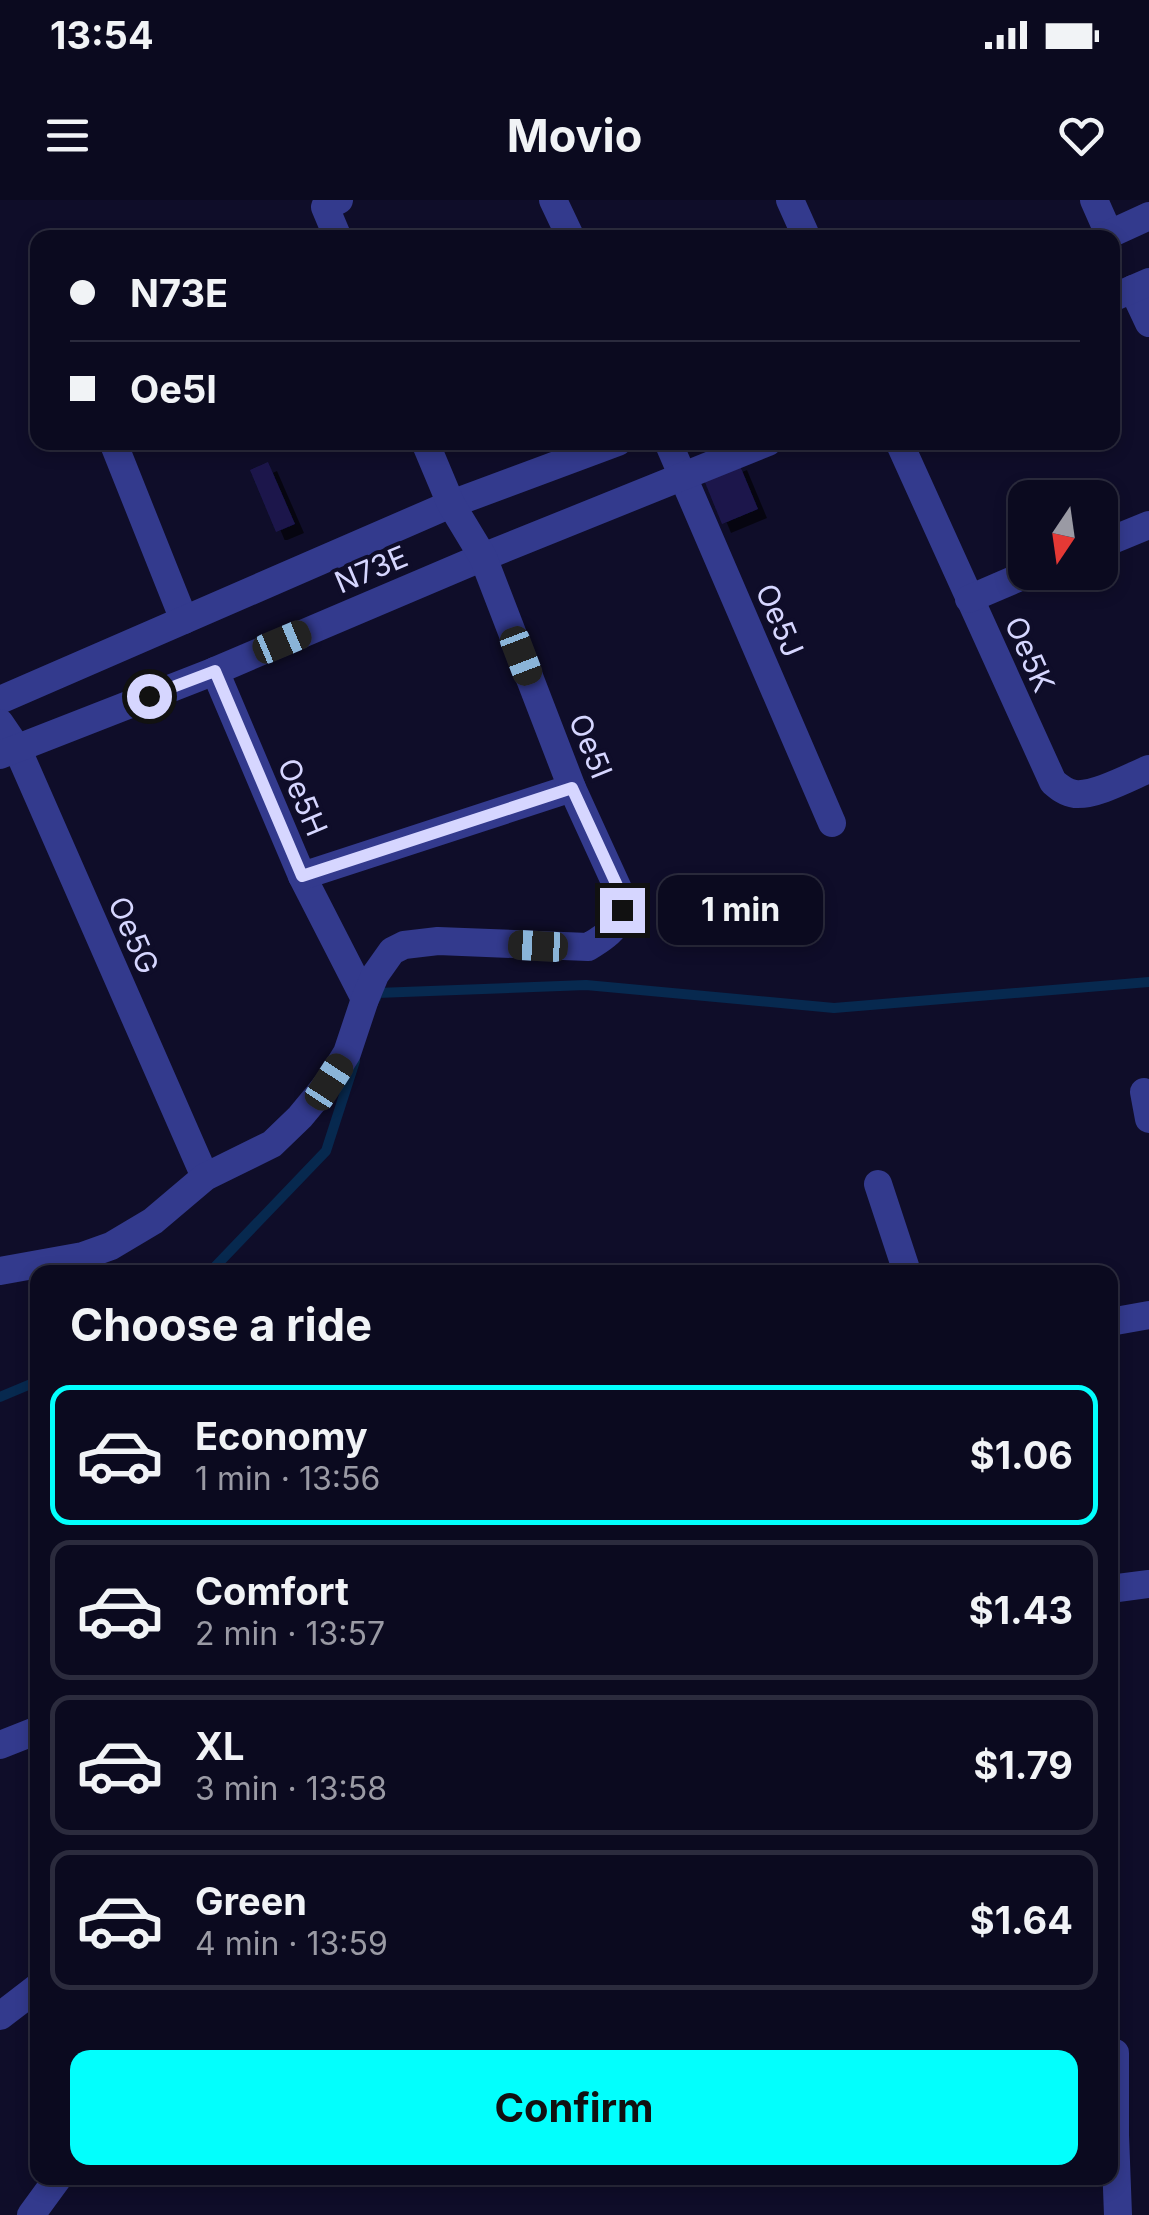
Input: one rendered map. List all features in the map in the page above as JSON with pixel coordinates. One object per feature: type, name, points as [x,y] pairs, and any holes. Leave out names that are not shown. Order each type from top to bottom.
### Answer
[{"type":"street","points":[[552,200],[566,230]]},
{"type":"street","points":[[790,200],[803,230]]},
{"type":"street","points":[[1094,200],[1103,230]]},
{"type":"street","points":[[332,204],[337,230]]},
{"type":"street","points":[[1118,230],[1149,216]]},
{"type":"street","points":[[1132,289],[1149,323]]},
{"type":"street","points":[[116,450],[184,620]]},
{"type":"street","name":"Oe5I","points":[[365,999],[375,975],[392,951],[404,944],[438,941],[588,946],[605,937],[622,910],[620,892],[572,788],[483,557],[451,504],[428,450]]},
{"type":"street","name":"N73E","points":[[0,700],[451,504],[596,450]]},
{"type":"street","name":"Oe5J","points":[[672,450],[832,823]]},
{"type":"street","name":"N73E","points":[[8,752],[215,671],[748,450]]},
{"type":"street","name":"Oe5K","points":[[903,450],[1053,782],[1072,794],[1087,794],[1149,770]]},
{"type":"street","points":[[1118,537],[1149,524]]},
{"type":"street","points":[[969,598],[1008,582]]},
{"type":"street","name":"Oe5H","points":[[215,671],[302,876],[365,999]]},
{"type":"street","name":"Oe5G","points":[[0,722],[8,752],[204,1176]]},
{"type":"street","points":[[302,876],[572,788]]},
{"type":"street","points":[[33,1265],[111,1246],[153,1222],[204,1176],[272,1144],[329,1082],[348,1053],[365,999]]},
{"type":"street","points":[[878,1184],[905,1265]]},
{"type":"street","points":[[0,1271],[30,1266]]},
{"type":"street","points":[[1118,1321],[1149,1315]]},
{"type":"street","points":[[1118,1588],[1149,1584]]},
{"type":"street","points":[[0,1745],[30,1733]]},
{"type":"street","points":[[0,2016],[30,1993]]},
{"type":"street","points":[[32,2215],[53,2185]]},
{"type":"street","points":[[1116,2185],[1118,2215]]},
{"type":"building","points":[[738,461],[758,509],[722,524],[702,475]]},
{"type":"building","points":[[268,462],[295,524],[276,532],[250,470]]},
{"type":"waterway","points":[[376,998],[377,993],[586,985],[834,1008],[1149,982]]},
{"type":"waterway","points":[[217,1265],[326,1151],[355,1061]]},
{"type":"waterway","points":[[0,1397],[30,1384]]},
{"type":"route","points":[[149,696],[215,671],[302,876],[572,788],[620,892],[622,910]]}]
